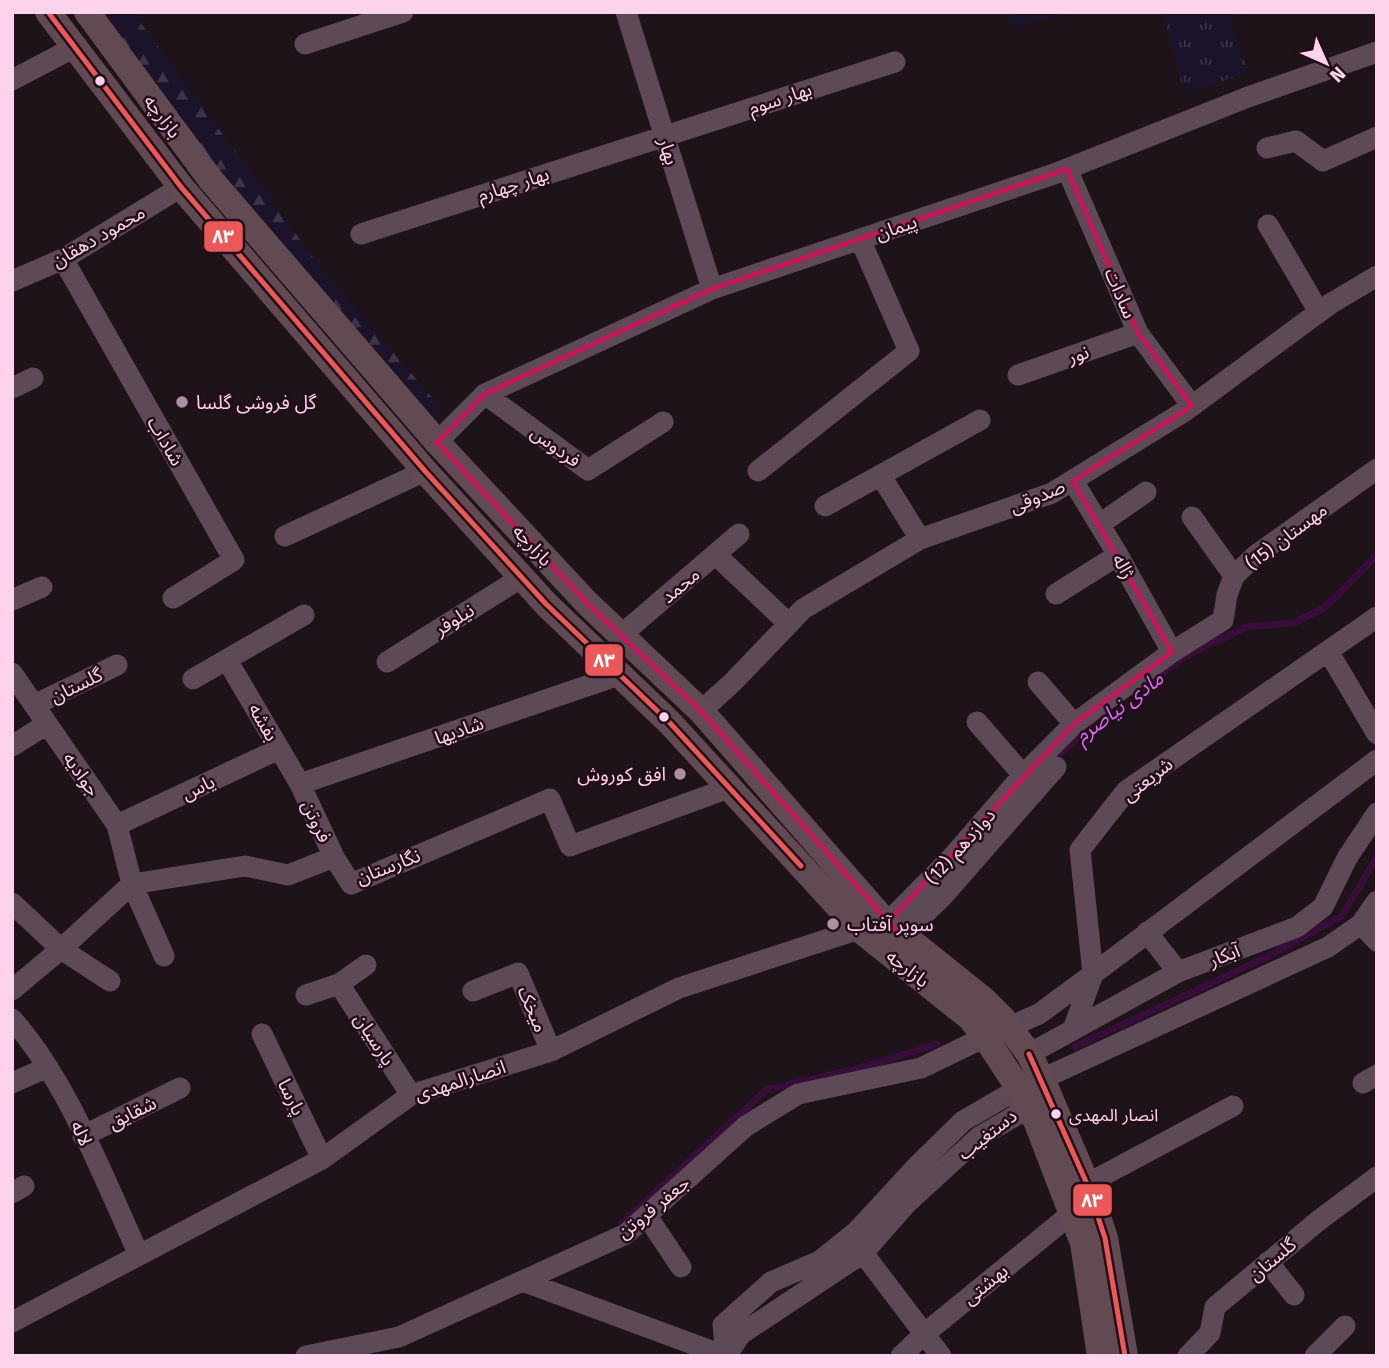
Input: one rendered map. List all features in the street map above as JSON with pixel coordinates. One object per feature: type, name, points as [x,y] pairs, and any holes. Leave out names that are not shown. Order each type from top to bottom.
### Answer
[{"type":"main road","name":"بازارچه","points":[[48,12],[181,187],[425,471],[546,604],[670,723],[859,929],[970,1018],[997,1032],[1029,1054],[1037,1123],[1083,1242],[1100,1356]]},
{"type":"main road","name":"بازارچه","points":[[87,12],[211,180],[437,442],[569,583],[701,711],[883,919],[984,1000],[997,1032],[1087,1184],[1105,1238],[1125,1356]]},
{"type":"main road","points":[[518,573],[525,572],[535,563],[534,547]]},
{"type":"main road","points":[[546,604],[544,593],[549,584],[569,583]]},
{"type":"street","points":[[305,44],[403,12]]},
{"type":"street","name":"بهار","points":[[626,12],[712,289]]},
{"type":"street","points":[[12,80],[75,47]]},
{"type":"street","name":"پیمان","points":[[437,442],[485,394],[712,289],[1067,169],[1248,97],[1377,52]]},
{"type":"street","name":"بهار سوم","points":[[664,135],[895,62]]},
{"type":"street","name":"بهار چهارم","points":[[361,234],[664,135]]},
{"type":"street","points":[[1267,148],[1296,141],[1323,162],[1377,137]]},
{"type":"street","name":"سادات","points":[[1067,169],[1138,333],[1192,407]]},
{"type":"street","name":"محمود دهقان","points":[[12,281],[63,259],[181,187]]},
{"type":"street","points":[[1268,225],[1319,312]]},
{"type":"street","points":[[758,471],[909,351],[860,239]]},
{"type":"street","name":"شاداب","points":[[63,259],[234,560],[173,598]]},
{"type":"street","name":"صدوقی","points":[[701,711],[803,609],[920,539],[1052,493],[1073,481],[1192,407],[1319,312],[1376,279]]},
{"type":"street","name":"نور","points":[[1018,375],[1138,333]]},
{"type":"street","points":[[12,387],[33,378]]},
{"type":"street","name":"فردوس","points":[[485,394],[588,470],[663,422]]},
{"type":"street","points":[[825,506],[980,420]]},
{"type":"street","name":"مهستان (15)","points":[[1223,620],[1234,576],[1256,555],[1377,469]]},
{"type":"street","points":[[285,536],[425,471]]},
{"type":"street","points":[[881,476],[920,539]]},
{"type":"street","name":"ژاله","points":[[1073,481],[1172,652]]},
{"type":"street","points":[[1100,524],[1146,492]]},
{"type":"street","points":[[1192,517],[1234,576]]},
{"type":"street","name":"محمد","points":[[621,635],[739,534]]},
{"type":"street","points":[[715,555],[789,624]]},
{"type":"street","points":[[1056,594],[1118,555]]},
{"type":"street","name":"نیلوفر","points":[[387,662],[518,573]]},
{"type":"street","points":[[12,600],[42,587]]},
{"type":"street","points":[[193,679],[304,615]]},
{"type":"street","name":"شریعتی","points":[[1093,974],[1080,850],[1126,791],[1377,617]]},
{"type":"street","name":"دوازدهم (12)","points":[[1056,767],[942,897],[905,933],[895,929],[890,921],[953,856],[1023,775],[1074,724],[1172,652],[1223,620]]},
{"type":"street","points":[[1328,651],[1377,734]]},
{"type":"street","name":"بفشه","points":[[227,660],[300,784]]},
{"type":"street","name":"گلستان","points":[[34,705],[117,665]]},
{"type":"street","name":"جوادیه","points":[[12,673],[117,825],[132,884]]},
{"type":"street","name":"شادیها","points":[[300,784],[619,676]]},
{"type":"street","points":[[1038,682],[1074,724]]},
{"type":"street","points":[[977,722],[1023,775]]},
{"type":"street","points":[[12,746],[47,724]]},
{"type":"street","name":"یاس","points":[[117,825],[279,749]]},
{"type":"street","points":[[997,1032],[1039,1014],[1377,760]]},
{"type":"street","name":"فروتن","points":[[300,784],[334,857]]},
{"type":"street","name":"نگارستان","points":[[132,884],[245,866],[288,875],[334,857],[351,884],[550,799],[570,846],[729,788]]},
{"type":"street","name":"آبکار","points":[[1029,1054],[1178,972],[1297,927],[1323,907],[1347,858],[1377,813]]},
{"type":"street","points":[[12,990],[132,884],[164,956]]},
{"type":"street","name":"آبکار","points":[[1032,1087],[1328,947],[1361,924],[1377,901]]},
{"type":"street","points":[[12,903],[61,949],[110,981]]},
{"type":"street","points":[[1361,924],[1377,941]]},
{"type":"street","name":"انصارالمهدی","points":[[13,1321],[323,1159],[411,1095],[551,1051],[679,988],[859,929]]},
{"type":"street","points":[[1147,932],[1178,972]]},
{"type":"street","points":[[306,995],[339,984],[366,965]]},
{"type":"street","name":"میخک","points":[[473,990],[518,972],[551,1051]]},
{"type":"street","points":[[1074,1027],[1093,974]]},
{"type":"street","name":"پارسیان","points":[[339,984],[411,1095]]},
{"type":"street","name":"لاله","points":[[12,1019],[28,1037],[60,1087],[139,1255]]},
{"type":"street","name":"جعفر فروتن","points":[[306,1356],[399,1338],[626,1234],[746,1126],[798,1094],[921,1068],[997,1032]]},
{"type":"street","name":"پارسا","points":[[262,1034],[323,1159]]},
{"type":"street","points":[[12,1083],[48,1067]]},
{"type":"street","name":"دستغیب","points":[[726,1356],[741,1334],[863,1253],[905,1204],[979,1137],[1020,1113],[1032,1087]]},
{"type":"street","name":"دستغیب","points":[[726,1356],[723,1325],[771,1282],[820,1261],[856,1232],[916,1167],[964,1121],[1006,1097],[1032,1087]]},
{"type":"street","name":"شقایق","points":[[83,1136],[180,1088]]},
{"type":"street","points":[[1087,1184],[1233,1106]]},
{"type":"street","name":"گلستان","points":[[1188,1356],[1210,1333],[1215,1307],[1318,1221],[1377,1177]]},
{"type":"street","name":"بهشتی","points":[[901,1356],[1071,1214]]},
{"type":"street","points":[[647,1216],[681,1267]]},
{"type":"street","points":[[863,1253],[941,1356]]},
{"type":"street","points":[[1268,1262],[1294,1295]]},
{"type":"street","points":[[525,1282],[726,1356]]},
{"type":"street","points":[[1315,1356],[1345,1326]]},
{"type":"highlighted area","points":[[1067,169],[1138,333],[1192,406],[1073,481],[1172,652],[1074,724],[889,921],[895,929],[701,711],[587,603],[437,442],[485,394],[712,289]]},
{"type":"green space","points":[[99,12],[133,12],[323,271],[442,409],[431,429],[257,232]]},
{"type":"green space","points":[[1007,12],[1077,12],[1013,28]]},
{"type":"green space","points":[[1163,12],[1227,12],[1248,73],[1184,93]]},
{"type":"waterway","name":"مادی نیاصرم","points":[[1140,689],[1187,655],[1246,627],[1293,623],[1322,609],[1377,555]]},
{"type":"waterway","name":"مادی نیاصرم","points":[[1051,762],[1093,723]]},
{"type":"waterway","points":[[1075,1047],[1267,957],[1342,916],[1377,857]]},
{"type":"waterway","points":[[621,1224],[766,1090],[856,1069],[937,1044]]},
{"type":"transit line","name":"۸۳","points":[[48,12],[181,187],[425,471],[546,604],[670,723],[801,866]]},
{"type":"transit line","name":"۸۳","points":[[1029,1054],[1087,1184],[1105,1238],[1125,1356]]},
{"type":"place","name":"گل فروشی گلسا","points":[[182,402]]},
{"type":"place","name":"افق کوروش","points":[[680,774]]},
{"type":"place","name":"سوپر آفتاب","points":[[833,924]]},
{"type":"place","name":"انصار المهدی","points":[[1056,1114]]}]
